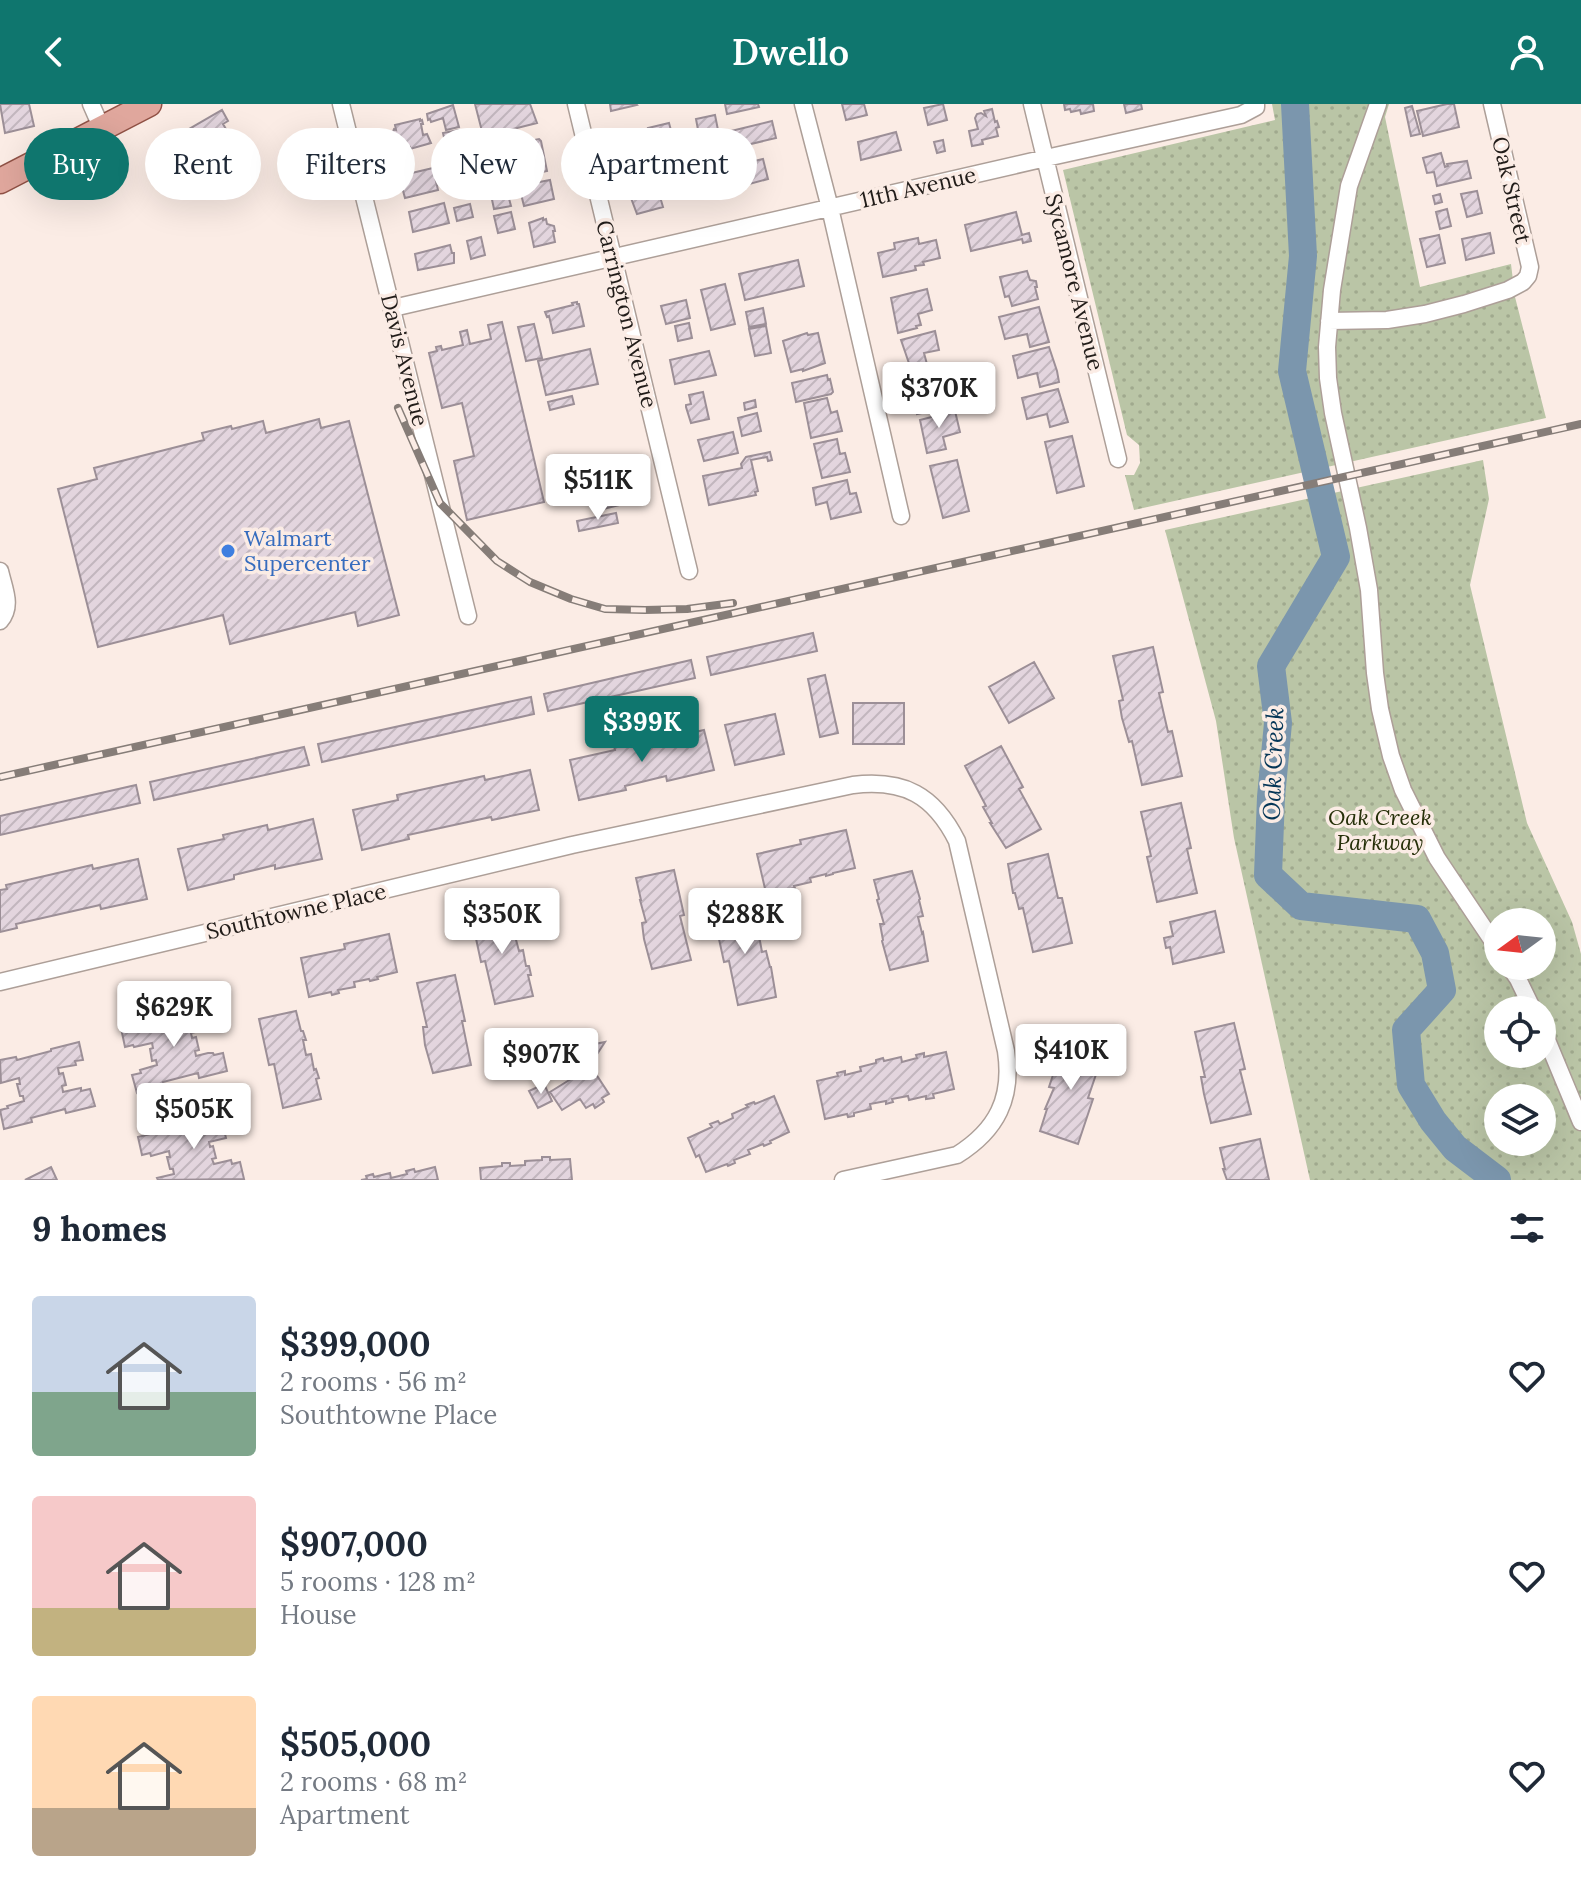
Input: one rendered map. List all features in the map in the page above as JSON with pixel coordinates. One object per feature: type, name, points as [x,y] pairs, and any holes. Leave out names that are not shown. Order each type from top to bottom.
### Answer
[{"type":"main road","points":[[104,128],[149,104]]},
{"type":"main road","points":[[0,181],[24,169]]},
{"type":"street","points":[[91,104],[102,128]]},
{"type":"street","name":"Davis Avenue","points":[[341,104],[468,616]]},
{"type":"street","name":"Carrington Avenue","points":[[576,104],[689,571]]},
{"type":"street","points":[[803,104],[901,516]]},
{"type":"street","name":"Sycamore Avenue","points":[[1032,104],[1118,459]]},
{"type":"street","points":[[1378,104],[1349,186],[1337,250],[1329,321],[1328,378],[1369,590],[1375,673],[1391,756],[1403,790],[1437,858],[1484,928]]},
{"type":"street","name":"Oak Street","points":[[1329,321],[1387,320],[1425,314],[1508,290],[1528,276],[1530,267],[1492,104]]},
{"type":"street","name":"11th Avenue","points":[[393,308],[1241,115],[1256,106]]},
{"type":"street","points":[[0,571],[8,603],[2,618]]},
{"type":"street","name":"Southtowne Place","points":[[0,982],[560,847],[853,785],[876,782],[900,786],[920,794],[933,805],[948,822],[957,841],[1006,1051],[1009,1070],[1007,1093],[1001,1110],[989,1128],[973,1145],[957,1155],[843,1180]]},
{"type":"street","points":[[1556,1059],[1581,1122]]},
{"type":"green space","points":[[1272,104],[1389,104],[1385,117],[1420,287],[1511,264],[1515,297],[1546,418],[1134,510],[1125,475],[1134,475],[1140,463],[1139,445],[1127,435],[1063,170],[1275,120]]},
{"type":"green space","name":"Oak Creek Parkway","points":[[1483,460],[1489,499],[1470,585],[1527,823],[1572,922],[1581,954],[1581,1180],[1310,1180],[1234,838],[1216,721],[1165,530]]},
{"type":"building","points":[[0,104],[29,104],[34,126],[5,133]]},
{"type":"building","points":[[475,104],[530,104],[537,123],[517,128],[481,128]]},
{"type":"building","points":[[610,104],[636,104],[637,105],[611,111]]},
{"type":"building","points":[[725,104],[758,104],[759,107],[727,114]]},
{"type":"building","points":[[842,104],[864,104],[867,115],[846,120]]},
{"type":"building","points":[[943,104],[947,120],[928,125],[924,108]]},
{"type":"building","points":[[1064,104],[1093,104],[1094,111],[1081,114],[1080,110],[1071,112],[1070,109],[1065,110]]},
{"type":"building","points":[[1124,104],[1141,104],[1142,109],[1126,113]]},
{"type":"building","points":[[1454,104],[1459,127],[1423,136],[1417,111]]},
{"type":"building","points":[[453,105],[459,127],[446,128],[443,118],[431,122],[427,114]]},
{"type":"building","points":[[1412,106],[1420,134],[1411,136],[1405,108]]},
{"type":"building","points":[[992,109],[999,127],[996,128],[998,136],[972,146],[969,131],[978,129],[977,114],[986,116],[984,111]]},
{"type":"building","points":[[222,110],[228,121],[223,124],[225,128],[191,128]]},
{"type":"building","points":[[715,115],[718,128],[698,128],[696,119]]},
{"type":"building","points":[[422,120],[423,135],[427,134],[431,143],[415,148],[415,128],[396,128],[395,125]]},
{"type":"building","points":[[772,121],[776,138],[757,143],[757,128],[743,128]]},
{"type":"building","points":[[669,123],[670,128],[648,128]]},
{"type":"building","points":[[896,132],[901,150],[861,160],[858,142]]},
{"type":"building","points":[[943,140],[945,151],[937,153],[934,142]]},
{"type":"building","points":[[1441,153],[1445,167],[1467,161],[1471,178],[1437,186],[1434,172],[1427,173],[1423,158]]},
{"type":"building","points":[[763,159],[768,179],[757,182],[757,160]]},
{"type":"building","points":[[431,168],[431,192],[415,196],[415,172]]},
{"type":"building","points":[[550,180],[554,199],[524,206],[522,200],[545,200],[545,181]]},
{"type":"building","points":[[1477,191],[1482,213],[1467,217],[1461,194]]},
{"type":"building","points":[[1440,194],[1442,202],[1435,204],[1433,196]]},
{"type":"building","points":[[492,200],[509,200],[511,206],[494,209]]},
{"type":"building","points":[[632,200],[661,200],[663,207],[637,214]]},
{"type":"building","points":[[444,203],[449,223],[413,232],[409,212]]},
{"type":"building","points":[[470,204],[473,217],[457,221],[454,208]]},
{"type":"building","points":[[1447,209],[1451,226],[1440,229],[1436,212]]},
{"type":"building","points":[[511,212],[515,229],[498,233],[494,216]]},
{"type":"building","points":[[1016,212],[1022,235],[1029,233],[1031,241],[1023,243],[1022,239],[971,251],[965,225]]},
{"type":"building","points":[[543,218],[547,224],[554,226],[555,242],[534,247],[529,223]]},
{"type":"building","points":[[1490,233],[1494,253],[1466,260],[1462,239]]},
{"type":"building","points":[[1439,235],[1445,263],[1427,267],[1420,239]]},
{"type":"building","points":[[481,237],[485,255],[471,259],[467,241]]},
{"type":"building","points":[[918,238],[919,244],[936,240],[940,258],[915,266],[916,270],[883,277],[878,253],[895,249],[894,243]]},
{"type":"building","points":[[450,245],[454,263],[418,270],[415,254]]},
{"type":"building","points":[[798,260],[804,286],[745,300],[739,274]]},
{"type":"building","points":[[1027,271],[1030,280],[1036,281],[1038,299],[1012,306],[1009,296],[1005,297],[1000,277]]},
{"type":"building","points":[[725,284],[735,324],[711,330],[701,290]]},
{"type":"building","points":[[927,289],[932,310],[918,314],[921,325],[917,328],[898,333],[891,298]]},
{"type":"building","points":[[686,300],[690,318],[666,324],[661,306]]},
{"type":"building","points":[[577,302],[584,326],[553,333],[545,312]]},
{"type":"building","points":[[1039,307],[1049,342],[1030,347],[1027,334],[1005,339],[999,317]]},
{"type":"building","points":[[763,308],[766,324],[749,327],[746,312]]},
{"type":"building","points":[[502,322],[544,502],[467,520],[454,461],[474,456],[462,403],[442,408],[429,353],[437,351],[436,347],[441,346],[442,350],[463,345],[460,332],[467,330],[470,344],[491,339],[488,325]]},
{"type":"building","points":[[689,323],[692,338],[678,341],[675,326]]},
{"type":"building","points":[[534,324],[542,358],[526,361],[518,327]]},
{"type":"building","points":[[766,326],[771,353],[755,356],[749,329]]},
{"type":"building","points":[[935,331],[939,350],[924,353],[928,368],[912,372],[901,340]]},
{"type":"building","points":[[807,333],[818,333],[825,363],[791,372],[783,341]]},
{"type":"building","points":[[1049,347],[1059,382],[1040,387],[1037,373],[1018,378],[1013,356]]},
{"type":"building","points":[[590,349],[598,384],[546,395],[538,361]]},
{"type":"building","points":[[709,351],[716,375],[675,384],[670,360]]},
{"type":"building","points":[[947,371],[952,393],[933,397],[936,410],[917,414],[911,379]]},
{"type":"building","points":[[827,375],[831,394],[796,402],[792,383]]},
{"type":"building","points":[[1058,389],[1068,422],[1050,427],[1047,414],[1027,419],[1022,398]]},
{"type":"building","points":[[703,392],[709,419],[691,423],[686,407],[691,404],[689,395]]},
{"type":"building","points":[[572,396],[574,404],[550,410],[548,402]]},
{"type":"building","points":[[827,398],[831,413],[837,411],[842,431],[811,438],[804,403]]},
{"type":"building","points":[[755,400],[756,407],[745,410],[744,403]]},
{"type":"building","points":[[955,411],[960,432],[943,437],[946,449],[927,453],[920,420]]},
{"type":"building","points":[[757,413],[761,431],[742,436],[738,418]]},
{"type":"building","name":"Walmart Supercenter","points":[[319,419],[321,428],[349,421],[399,615],[358,626],[355,612],[230,644],[223,615],[98,647],[58,489],[97,479],[94,468],[204,440],[202,433],[263,421],[266,433]]},
{"type":"building","points":[[733,432],[738,453],[704,461],[698,440]]},
{"type":"building","points":[[1072,436],[1084,486],[1057,493],[1045,442]]},
{"type":"building","points":[[837,439],[840,454],[845,453],[850,472],[822,478],[814,444]]},
{"type":"building","points":[[770,452],[772,460],[768,461],[767,457],[751,460],[758,491],[756,495],[709,505],[703,476],[742,468],[746,457]]},
{"type":"building","points":[[957,460],[969,511],[943,518],[930,466]]},
{"type":"building","points":[[847,480],[850,494],[856,493],[861,512],[831,519],[827,502],[816,505],[813,488]]},
{"type":"building","points":[[636,483],[640,500],[599,510],[595,493]]},
{"type":"building","points":[[616,513],[618,523],[579,531],[577,521]]},
{"type":"building","points":[[813,633],[817,651],[711,675],[707,657]]},
{"type":"building","points":[[1153,647],[1163,692],[1159,693],[1182,776],[1142,785],[1132,741],[1129,742],[1122,718],[1119,701],[1123,700],[1113,656]]},
{"type":"building","points":[[691,660],[695,678],[548,711],[544,694]]},
{"type":"building","points":[[1034,662],[1054,698],[1009,723],[989,687]]},
{"type":"building","points":[[825,675],[838,733],[820,737],[808,679]]},
{"type":"building","points":[[531,697],[534,714],[322,762],[318,744]]},
{"type":"building","points":[[853,703],[904,703],[904,744],[853,744]]},
{"type":"building","points":[[775,714],[784,754],[735,765],[725,725]]},
{"type":"building","points":[[704,730],[714,770],[667,781],[666,776],[625,786],[626,790],[579,800],[570,760],[615,750],[614,746]]},
{"type":"building","points":[[1001,746],[1023,787],[1019,789],[1041,829],[1006,848],[990,823],[983,807],[986,806],[965,766]]},
{"type":"building","points":[[304,747],[309,765],[154,800],[150,782]]},
{"type":"building","points":[[530,770],[539,810],[408,835],[409,839],[362,850],[353,810],[398,800],[397,795],[484,776],[485,780]]},
{"type":"building","points":[[136,785],[140,803],[0,835],[0,816]]},
{"type":"building","points":[[1181,803],[1197,893],[1157,902],[1141,812]]},
{"type":"building","points":[[313,819],[322,859],[275,869],[275,865],[188,890],[178,849],[267,825],[268,830]]},
{"type":"building","points":[[846,830],[855,868],[810,878],[811,882],[795,888],[766,893],[757,854]]},
{"type":"building","points":[[1048,854],[1072,943],[1033,952],[1023,908],[1019,909],[1013,893],[1008,864]]},
{"type":"building","points":[[138,859],[147,899],[101,909],[100,905],[16,924],[17,928],[0,932],[0,890],[7,889],[6,885],[92,865],[93,869]]},
{"type":"building","points":[[674,870],[684,915],[680,916],[691,960],[652,969],[644,939],[642,923],[646,922],[636,878]]},
{"type":"building","points":[[912,871],[920,899],[923,916],[918,917],[928,961],[890,970],[882,941],[880,924],[884,924],[874,880]]},
{"type":"building","points":[[508,907],[519,951],[523,950],[526,966],[529,966],[533,996],[495,1004],[485,961],[481,962],[471,915]]},
{"type":"building","points":[[752,908],[761,936],[762,952],[766,951],[771,967],[776,997],[738,1005],[729,961],[724,962],[714,916]]},
{"type":"building","points":[[1215,911],[1224,952],[1173,964],[1170,947],[1166,948],[1164,938],[1173,936],[1170,922]]},
{"type":"building","points":[[389,934],[397,972],[370,981],[354,982],[355,987],[338,990],[339,993],[332,995],[331,992],[309,997],[301,958],[345,949],[344,944]]},
{"type":"building","points":[[455,975],[471,1065],[433,1073],[425,1045],[423,1027],[427,1027],[417,983]]},
{"type":"building","points":[[212,1007],[216,1024],[191,1033],[192,1038],[196,1037],[199,1050],[195,1051],[196,1056],[223,1053],[227,1071],[199,1078],[198,1073],[163,1082],[164,1087],[137,1093],[132,1075],[157,1065],[156,1060],[152,1061],[152,1043],[125,1047],[121,1028],[149,1021],[150,1025]]},
{"type":"building","points":[[296,1011],[306,1040],[303,1040],[306,1055],[311,1054],[319,1078],[316,1079],[321,1099],[283,1108],[274,1064],[269,1065],[259,1019]]},
{"type":"building","points":[[1234,1023],[1245,1069],[1240,1070],[1251,1114],[1211,1123],[1195,1032]]},
{"type":"building","points":[[79,1042],[83,1060],[75,1061],[76,1065],[58,1068],[66,1085],[62,1086],[63,1092],[90,1089],[95,1106],[66,1113],[65,1109],[4,1129],[0,1110],[24,1101],[17,1084],[20,1084],[19,1078],[1,1083],[0,1060],[16,1057],[17,1060]]},
{"type":"building","points":[[605,1042],[590,1065],[609,1094],[602,1098],[604,1102],[595,1108],[593,1104],[586,1108],[580,1099],[562,1110],[550,1092],[579,1074],[573,1065],[585,1046]]},
{"type":"building","points":[[1064,1042],[1104,1051],[1088,1098],[1093,1099],[1078,1144],[1040,1131],[1054,1088],[1049,1087],[1053,1068]]},
{"type":"building","points":[[946,1052],[954,1089],[933,1094],[934,1098],[926,1099],[926,1096],[909,1100],[908,1096],[892,1099],[893,1102],[886,1104],[886,1101],[870,1104],[871,1109],[854,1113],[854,1116],[848,1117],[847,1114],[825,1119],[817,1081],[845,1071],[845,1075],[861,1071],[860,1067],[883,1058],[884,1061],[901,1057],[902,1062],[924,1053],[924,1057]]},
{"type":"building","points":[[544,1084],[552,1101],[538,1108],[529,1091]]},
{"type":"building","points":[[774,1096],[789,1132],[771,1143],[748,1150],[750,1154],[734,1160],[735,1163],[706,1172],[688,1138],[712,1127],[710,1124],[718,1121],[720,1124],[733,1118],[732,1114],[748,1107],[746,1105]]},
{"type":"building","points":[[229,1114],[233,1132],[225,1134],[226,1138],[209,1142],[216,1158],[212,1159],[214,1164],[231,1160],[232,1164],[240,1162],[244,1179],[158,1180],[174,1174],[167,1157],[170,1157],[169,1151],[142,1155],[138,1137],[201,1125],[200,1121]]},
{"type":"building","points":[[1260,1139],[1269,1180],[1227,1180],[1220,1148]]},
{"type":"building","points":[[542,1157],[550,1157],[550,1160],[570,1159],[572,1180],[481,1180],[480,1168],[502,1166],[502,1163],[525,1165],[525,1161],[542,1160]]},
{"type":"building","points":[[51,1167],[57,1180],[25,1180]]},
{"type":"building","points":[[435,1167],[438,1180],[361,1180],[373,1174],[374,1177],[390,1173],[391,1178],[414,1169],[415,1172]]},
{"type":"waterway","name":"Oak Creek","points":[[1295,104],[1303,256],[1292,371],[1336,557],[1271,666],[1278,723],[1268,875],[1301,906],[1417,919],[1435,953],[1442,990],[1406,1030],[1411,1085],[1433,1121],[1455,1148],[1497,1180]]},
{"type":"railway","points":[[398,408],[440,503],[497,561],[530,582],[605,609],[687,609],[733,603]]},
{"type":"railway","points":[[0,777],[1581,424]]},
{"type":"place","name":"Walmart Supercenter","points":[[228,551]]}]
